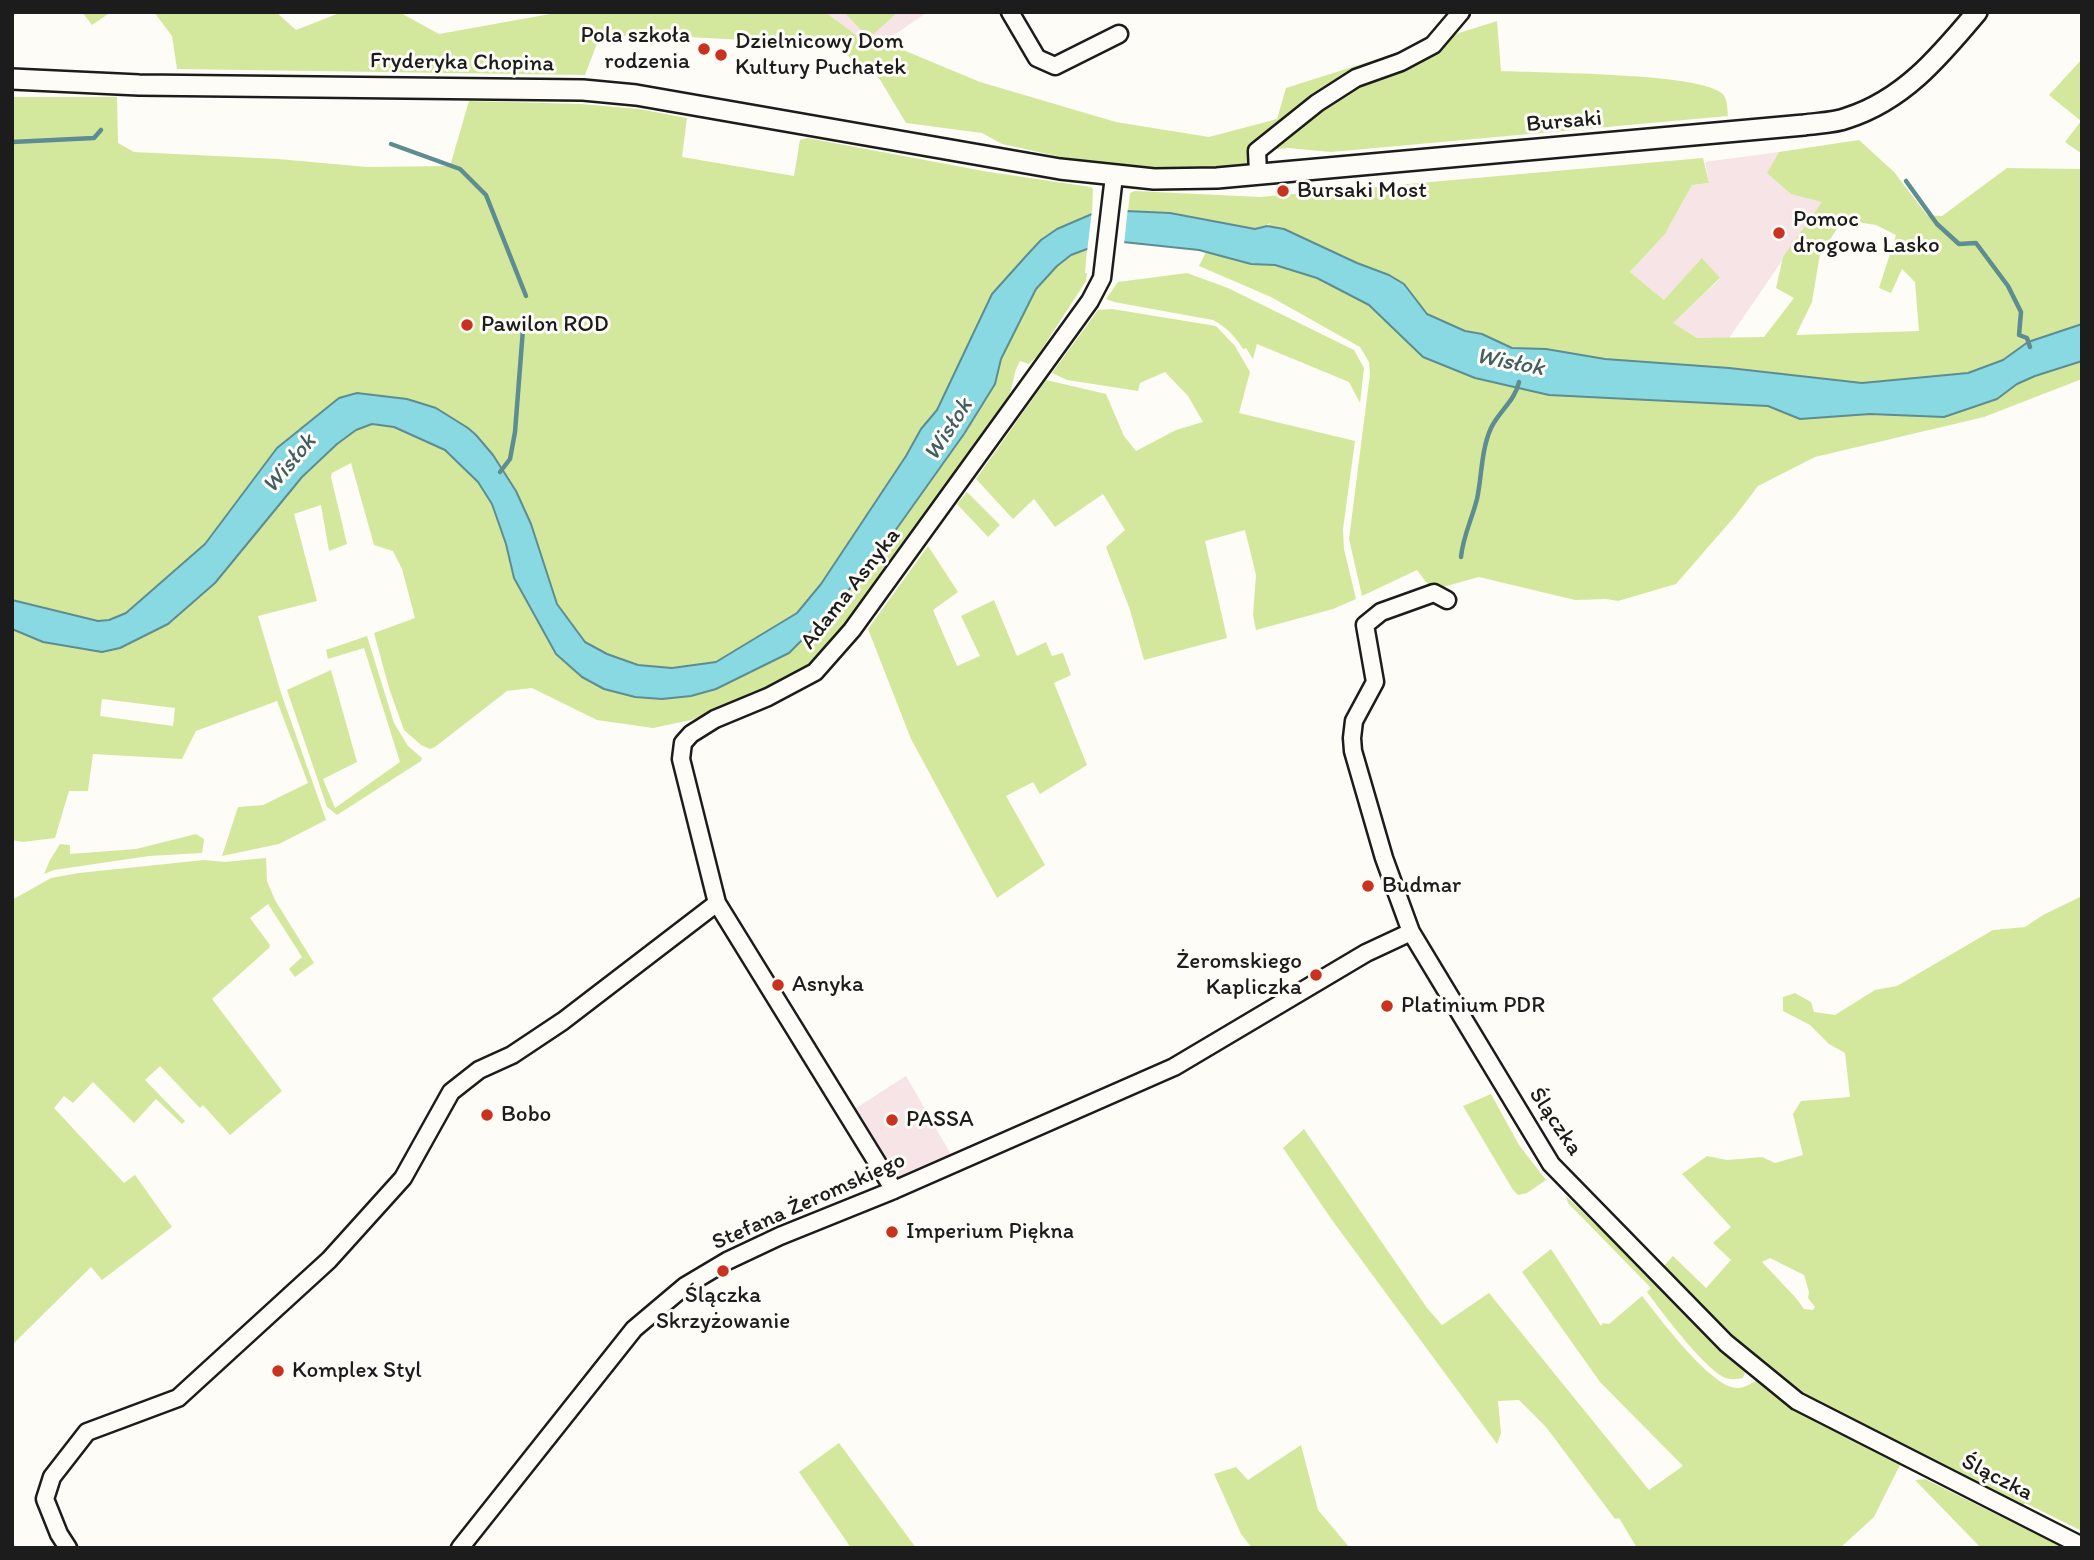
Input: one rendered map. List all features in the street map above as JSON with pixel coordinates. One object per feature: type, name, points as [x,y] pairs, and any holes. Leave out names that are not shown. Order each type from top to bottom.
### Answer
[{"type":"street","points":[[1010,12],[1037,58],[1055,66],[1119,34]]},
{"type":"street","points":[[1258,173],[1257,151],[1308,110],[1356,78],[1401,62],[1433,45],[1461,12]]},
{"type":"street","name":"Bursaki","points":[[1113,183],[1217,178],[1846,119],[1886,102],[1905,89],[1927,69],[1977,12]]},
{"type":"street","name":"Fryderyka Chopina","points":[[12,79],[147,85],[583,90],[636,95],[995,159],[1113,183]]},
{"type":"street","name":"Adama Asnyka","points":[[894,1190],[717,903],[681,759],[682,744],[691,734],[715,719],[768,697],[815,672],[852,630],[1090,301],[1102,278],[1113,183]]},
{"type":"street","name":"Ślączka","points":[[1447,600],[1434,593],[1381,612],[1365,625],[1375,681],[1354,721],[1353,751],[1384,858],[1411,932],[1551,1164],[1726,1343],[1797,1401],[2082,1546]]},
{"type":"street","points":[[68,1548],[59,1534],[45,1499],[51,1477],[87,1432],[178,1398],[329,1260],[403,1178],[451,1091],[479,1070],[512,1055],[564,1021],[717,903]]},
{"type":"street","name":"Stefana Żeromskiego","points":[[460,1548],[634,1329],[685,1286],[737,1256],[1174,1067],[1366,953],[1411,932]]},
{"type":"shaded area","points":[[825,12],[926,13],[884,42],[866,42]]},
{"type":"shaded area","points":[[1779,152],[1768,172],[1791,194],[1823,201],[1729,338],[1697,338],[1672,323],[1720,279],[1703,259],[1664,300],[1630,272],[1665,234],[1692,185],[1709,183],[1705,162]]},
{"type":"shaded area","points":[[906,1076],[953,1158],[898,1183],[853,1110]]},
{"type":"green space","points":[[82,12],[111,12],[92,25]]},
{"type":"green space","points":[[154,12],[276,12],[296,30],[342,12],[399,12],[439,34],[561,12],[825,12],[866,42],[884,42],[980,82],[1116,122],[1209,137],[1277,119],[1286,88],[1497,21],[1501,71],[1680,81],[1705,86],[1723,94],[1727,102],[1728,116],[1331,152],[1288,148],[1264,151],[1258,173],[1121,170],[1002,144],[982,133],[906,123],[879,78],[837,48],[800,43],[633,34],[598,41],[585,75],[177,69],[172,36]]},
{"type":"green space","points":[[844,12],[898,12],[869,38]]},
{"type":"green space","points":[[2082,59],[2082,154],[2065,142],[2081,121],[2049,95]]},
{"type":"green space","points":[[12,97],[117,97],[118,143],[134,152],[278,159],[367,167],[450,166],[469,101],[581,104],[639,109],[687,118],[682,157],[794,176],[800,140],[807,138],[989,172],[1091,187],[1092,214],[1057,229],[1027,255],[992,294],[937,410],[921,429],[821,584],[797,613],[716,662],[672,668],[638,665],[607,654],[585,642],[557,604],[531,524],[516,491],[493,455],[476,435],[436,408],[407,399],[357,393],[339,398],[277,448],[205,544],[126,613],[98,621],[12,600]]},
{"type":"green space","points":[[1859,140],[1894,172],[1927,215],[1942,216],[2007,168],[2082,169],[2082,379],[1984,417],[1815,457],[1758,486],[1676,584],[1618,601],[1575,600],[1479,577],[1432,590],[1417,570],[1362,596],[1349,539],[1370,374],[1369,362],[1360,347],[1271,297],[1199,266],[1209,246],[1245,254],[1271,223],[1255,229],[1128,211],[1130,193],[1135,191],[1260,197],[1703,158],[1709,183],[1692,185],[1665,234],[1630,272],[1664,300],[1702,258],[1720,278],[1673,323],[1697,338],[1764,337],[1794,298],[1776,288],[1783,257],[1822,202],[1791,194],[1767,173],[1779,152]],"holes":[[[1843,220],[1876,225],[1896,235],[1879,288],[1891,293],[1902,269],[1915,282],[1919,331],[1796,335],[1812,302],[1820,254]]]},
{"type":"green space","points":[[1087,249],[1086,281],[1038,355],[1029,364],[1020,361],[1008,401],[850,620],[813,661],[780,683],[691,720],[653,728],[597,720],[532,688],[507,691],[435,747],[430,749],[421,745],[404,730],[374,633],[415,618],[402,569],[393,551],[374,545],[351,463],[332,473],[331,477],[347,544],[329,551],[321,505],[294,514],[317,601],[258,616],[281,693],[326,820],[279,844],[222,856],[238,807],[263,805],[308,783],[277,701],[196,731],[182,759],[93,754],[88,791],[69,791],[55,838],[23,842],[12,840],[12,629],[43,642],[102,652],[215,583],[302,477],[337,444],[356,430],[372,424],[394,427],[445,450],[478,482],[492,504],[506,544],[514,579],[555,654],[604,689],[635,697],[662,699],[691,696],[716,689],[789,653],[835,607],[885,545],[964,434],[995,384],[1001,359],[1036,289],[1071,255]],"holes":[[[102,699],[175,708],[173,726],[100,716]]]},
{"type":"green space","points":[[1187,273],[1228,288],[1354,350],[1364,368],[1360,403],[1349,382],[1257,344],[1253,359],[1230,332],[1213,320],[1106,299],[1118,282]]},
{"type":"green space","points":[[1112,309],[1216,326],[1235,346],[1250,372],[1239,413],[1355,441],[1343,529],[1344,549],[1356,599],[1333,609],[1256,630],[1253,615],[1256,575],[1245,530],[1205,541],[1227,638],[1144,660],[1130,610],[1106,547],[1125,530],[1103,494],[1055,527],[1034,499],[1013,519],[976,479],[1046,380],[1106,394],[1124,436],[1136,451],[1176,430],[1203,422],[1188,396],[1165,372],[1140,383],[1138,391],[1067,380],[1052,373],[1098,310]]},
{"type":"green space","points":[[967,492],[1000,525],[988,537],[957,504]]},
{"type":"green space","points":[[928,546],[958,592],[933,610],[957,666],[980,656],[961,616],[994,600],[1017,656],[1046,642],[1052,656],[1063,653],[1071,675],[1054,683],[1087,765],[1040,794],[1033,782],[1006,796],[1045,865],[997,898],[911,739],[868,629]]},
{"type":"green space","points":[[367,636],[394,723],[408,746],[422,758],[337,815],[327,807],[287,690],[331,670],[357,762],[323,779],[335,808],[400,762],[364,648],[328,659],[326,650]]},
{"type":"green space","points":[[196,834],[204,839],[202,853],[149,856],[54,870],[44,874],[60,844],[70,845],[70,854],[136,849]]},
{"type":"green space","points":[[266,858],[267,881],[275,900],[314,963],[295,977],[289,969],[302,957],[268,904],[250,918],[270,945],[269,948],[212,999],[282,1091],[230,1135],[203,1105],[200,1108],[160,1066],[145,1080],[185,1121],[182,1124],[156,1099],[134,1123],[93,1082],[73,1103],[64,1096],[54,1108],[124,1183],[135,1175],[172,1227],[102,1280],[91,1267],[12,1345],[12,900],[51,878],[79,873],[204,860],[225,862]]},
{"type":"green space","points":[[2082,896],[2082,1531],[2025,1503],[2022,1508],[1803,1395],[1747,1351],[1662,1268],[1673,1256],[1706,1288],[1731,1260],[1713,1243],[1731,1227],[1682,1174],[1707,1156],[1727,1160],[1762,1157],[1775,1163],[1803,1155],[1793,1114],[1801,1101],[1850,1097],[1845,1053],[1829,1044],[1810,1025],[1783,1011],[1783,997],[1795,993],[1811,1002],[1814,1012],[1835,1015],[1875,990],[1897,986],[1993,930],[2025,927]],"holes":[[[1770,1258],[1804,1275],[1808,1298],[1815,1307],[1813,1310],[1804,1309],[1762,1262]]]},
{"type":"green space","points":[[1491,1094],[1519,1145],[1546,1180],[1527,1193],[1518,1195],[1513,1190],[1463,1106]]},
{"type":"green space","points":[[1304,1129],[1427,1308],[1442,1325],[1489,1293],[1649,1490],[1683,1466],[1600,1382],[1522,1272],[1551,1249],[1601,1326],[1603,1323],[1609,1324],[1642,1296],[1686,1350],[1726,1385],[1740,1388],[1758,1380],[1780,1396],[1902,1461],[1874,1517],[1840,1548],[1637,1548],[1619,1518],[1615,1519],[1546,1427],[1519,1400],[1498,1401],[1501,1433],[1497,1444],[1332,1220],[1283,1148]]},
{"type":"green space","points":[[1566,1196],[1629,1257],[1632,1256],[1720,1347],[1746,1370],[1743,1378],[1726,1378],[1696,1353],[1647,1292],[1651,1288],[1568,1203]]},
{"type":"green space","points":[[839,1443],[916,1548],[851,1548],[799,1472]]},
{"type":"green space","points":[[1301,1445],[1318,1510],[1350,1548],[1252,1548],[1241,1534],[1214,1474],[1236,1467],[1248,1480]]},
{"type":"green space","points":[[1925,1479],[2064,1548],[1981,1548],[1915,1480]]},
{"type":"water","name":"Wisłok","points":[[1126,211],[1170,213],[1255,229],[1267,226],[1284,229],[1389,275],[1404,284],[1427,314],[1512,348],[1546,349],[1605,359],[1729,368],[1862,383],[1968,373],[2003,360],[2028,342],[2082,324],[2082,361],[2035,376],[2017,384],[1997,399],[1944,417],[1870,414],[1800,419],[1768,406],[1549,395],[1475,378],[1423,357],[1369,305],[1317,278],[1275,265],[1251,264],[1199,250],[1123,242],[1071,255],[1036,289],[1001,359],[995,384],[964,434],[885,545],[835,607],[789,653],[716,689],[691,696],[662,699],[635,697],[604,689],[582,677],[556,654],[514,578],[492,504],[478,482],[445,450],[394,427],[372,424],[356,430],[337,444],[302,477],[215,583],[168,624],[120,648],[102,652],[43,642],[12,629],[12,600],[98,621],[126,613],[205,544],[277,448],[339,398],[357,393],[407,399],[436,408],[476,435],[493,455],[516,491],[531,524],[557,604],[585,642],[607,654],[638,665],[672,668],[716,662],[797,613],[821,584],[921,429],[937,410],[992,294],[1027,255],[1041,240],[1057,229],[1092,214]]},
{"type":"pier","points":[[1128,207],[1124,245],[1087,252],[1092,210]]},
{"type":"waterway","points":[[12,142],[94,138],[101,130]]},
{"type":"waterway","points":[[391,144],[460,169],[486,195],[526,296]]},
{"type":"waterway","points":[[1906,181],[1937,224],[1959,244],[1976,243],[2008,286],[2021,312],[2019,335],[2027,338],[2030,347]]},
{"type":"waterway","points":[[500,472],[510,459],[515,432],[524,316]]},
{"type":"waterway","name":"Wisłok","points":[[1461,557],[1477,499],[1488,436],[1494,422],[1514,395],[1519,382]]},
{"type":"place","name":"Pola szkoła rodzenia","points":[[704,49]]},
{"type":"place","name":"Dzielnicowy Dom Kultury Puchatek","points":[[721,55]]},
{"type":"place","name":"Bursaki Most","points":[[1283,191]]},
{"type":"place","name":"Pomoc drogowa Lasko","points":[[1779,233]]},
{"type":"place","name":"Pawilon ROD","points":[[467,325]]},
{"type":"place","name":"Budmar","points":[[1368,886]]},
{"type":"place","name":"Żeromskiego Kapliczka","points":[[1316,975]]},
{"type":"place","name":"Asnyka","points":[[778,985]]},
{"type":"place","name":"Platinium PDR","points":[[1387,1006]]},
{"type":"place","name":"Bobo","points":[[487,1115]]},
{"type":"place","name":"PASSA","points":[[892,1120]]},
{"type":"place","name":"Imperium Piękna","points":[[892,1232]]},
{"type":"place","name":"Ślączka Skrzyżowanie","points":[[723,1271]]},
{"type":"place","name":"Komplex Styl","points":[[278,1371]]}]
